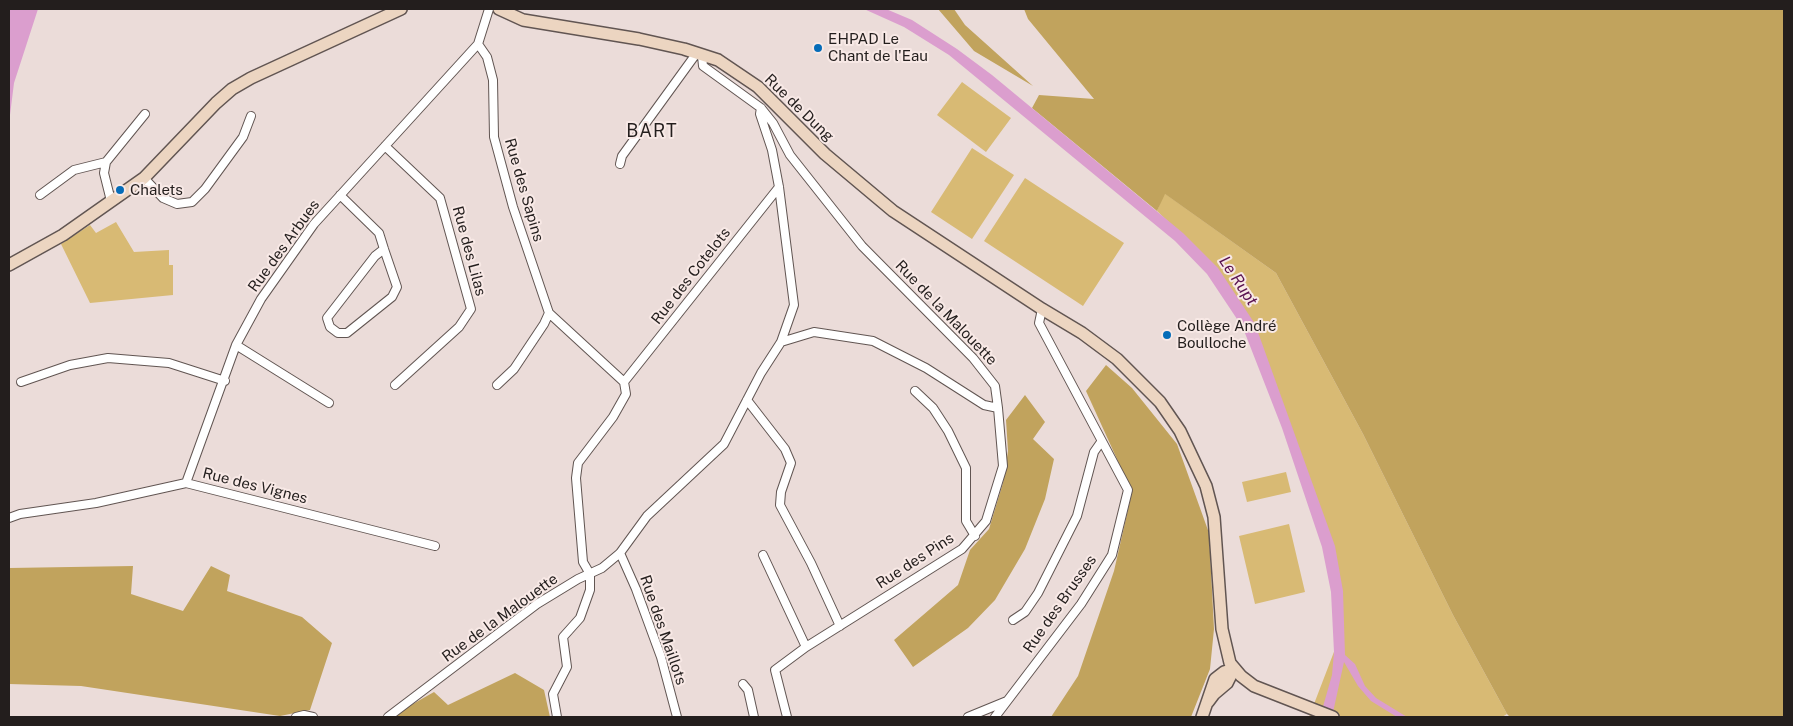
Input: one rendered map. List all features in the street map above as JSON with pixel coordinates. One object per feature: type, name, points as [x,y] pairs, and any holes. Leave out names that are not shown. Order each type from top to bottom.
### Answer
[{"type":"main road","points":[[9,265],[63,234],[144,178],[216,103],[232,90],[251,78],[401,9]]},
{"type":"main road","name":"Rue de Dung","points":[[499,9],[523,20],[639,39],[718,60],[758,87],[825,154],[893,211],[1100,346],[1139,379],[1160,402],[1194,456],[1206,486],[1214,517],[1222,630],[1230,663],[1234,669]]},
{"type":"main road","points":[[1204,712],[1214,694],[1232,676],[1234,669],[1262,690],[1333,717]]},
{"type":"street","name":"Rue des Arbues","points":[[186,483],[236,345],[261,299],[314,224],[478,44],[489,9]]},
{"type":"street","name":"Rue des Sapins","points":[[478,44],[487,57],[492,80],[494,136],[513,207],[549,313],[624,382]]},
{"type":"street","points":[[620,164],[622,156],[699,55]]},
{"type":"street","name":"Rue de la Malouette","points":[[699,55],[703,66],[761,108],[773,123],[790,155],[862,246],[973,358],[995,386],[998,408]]},
{"type":"street","name":"Rue de la Malouette","points":[[388,717],[537,604],[578,579],[602,568],[620,553],[647,516],[724,444],[761,373],[781,342],[794,305],[779,187],[772,150],[760,114],[761,108]]},
{"type":"street","points":[[111,201],[104,173],[106,162],[146,114]]},
{"type":"street","points":[[144,178],[163,198],[177,204],[192,202],[205,189],[242,137],[251,116]]},
{"type":"street","name":"Rue des Lilas","points":[[385,146],[440,198],[471,309],[460,327],[394,385]]},
{"type":"street","points":[[40,195],[74,170],[106,162]]},
{"type":"street","name":"Rue des Cotelots","points":[[624,382],[779,187]]},
{"type":"street","points":[[340,195],[379,233],[397,287],[392,297],[347,334],[338,332],[330,327],[327,318],[375,256],[384,249]]},
{"type":"street","name":"Rue des Brusses","points":[[995,717],[1081,604],[1112,555],[1128,490],[1039,323],[1042,309]]},
{"type":"street","points":[[497,385],[514,369],[544,324],[549,313]]},
{"type":"street","points":[[781,342],[814,332],[873,341],[926,368],[984,405],[998,408]]},
{"type":"street","points":[[236,345],[329,404]]},
{"type":"street","points":[[21,382],[70,365],[108,358],[169,363],[224,381]]},
{"type":"street","points":[[557,717],[553,694],[567,667],[563,637],[580,618],[590,590],[590,574],[583,562],[576,478],[578,463],[613,417],[626,394],[624,382]]},
{"type":"street","points":[[915,391],[933,408],[948,431],[966,468],[966,521],[974,536]]},
{"type":"street","points":[[747,400],[785,449],[790,463],[781,492],[780,505],[811,563],[840,626]]},
{"type":"street","name":"Rue des Pins","points":[[786,717],[775,670],[806,647],[962,549],[986,521],[1003,466],[998,408]]},
{"type":"street","points":[[1013,620],[1025,612],[1038,593],[1077,516],[1094,452],[1101,442]]},
{"type":"street","name":"Rue des Vignes","points":[[9,518],[20,514],[96,503],[186,483],[435,546]]},
{"type":"street","name":"Rue des Maillots","points":[[620,553],[636,588],[658,649],[677,717]]},
{"type":"street","points":[[763,555],[806,647]]},
{"type":"street","points":[[743,684],[748,690],[754,717]]},
{"type":"street","points":[[970,717],[1007,700]]},
{"type":"street","points":[[296,717],[304,715],[313,717]]},
{"type":"shaded area","points":[[9,9],[38,9],[14,83],[9,123]]},
{"type":"shaded area","points":[[864,9],[886,9],[912,20],[957,49],[992,75],[1183,233],[1218,268],[1255,324],[1335,546],[1343,591],[1345,655],[1355,664],[1365,686],[1376,698],[1407,717],[1397,717],[1371,701],[1358,686],[1344,662],[1332,717],[1320,717],[1332,675],[1334,652],[1331,592],[1322,547],[1282,428],[1243,328],[1207,274],[1175,241],[949,55],[904,27]]},
{"type":"shaded area","points":[[938,9],[954,9],[965,25],[1033,86],[974,51]]},
{"type":"shaded area","points":[[1024,9],[1784,9],[1784,717],[1510,717],[1453,615],[1363,434],[1276,273],[1165,194],[1157,211],[1032,108],[1039,95],[1094,99],[1028,19]]},
{"type":"shaded area","points":[[962,82],[1011,118],[986,152],[937,115]]},
{"type":"shaded area","points":[[972,148],[1014,175],[972,239],[931,212]]},
{"type":"shaded area","points":[[1025,178],[1124,243],[1083,306],[984,241]]},
{"type":"shaded area","points":[[1164,193],[1276,273],[1363,434],[1453,615],[1507,714],[1502,717],[1309,717],[1337,644],[1330,546],[1255,337],[1214,266],[1157,211]]},
{"type":"shaded area","points":[[116,222],[134,252],[169,250],[169,265],[173,265],[173,295],[90,303],[61,244],[90,225],[96,233]]},
{"type":"shaded area","points":[[1106,365],[1132,388],[1177,444],[1209,533],[1214,629],[1210,669],[1191,717],[1051,717],[1078,676],[1114,571],[1132,492],[1086,391]]},
{"type":"shaded area","points":[[1025,395],[1045,422],[1033,439],[1054,459],[1045,499],[1025,549],[995,600],[968,628],[913,667],[894,640],[958,585],[970,550],[989,529],[1003,483],[1008,451],[1006,420]]},
{"type":"shaded area","points":[[1286,472],[1291,492],[1247,502],[1242,482]]},
{"type":"shaded area","points":[[1289,524],[1305,592],[1255,604],[1239,536]]},
{"type":"shaded area","points":[[133,566],[131,594],[183,611],[211,566],[230,575],[227,591],[302,617],[332,643],[310,710],[280,716],[81,686],[9,684],[9,568]]},
{"type":"shaded area","points":[[515,673],[544,690],[550,717],[390,717],[434,692],[448,705]]},
{"type":"place","name":"EHPAD Le Chant de l'Eau","points":[[818,48]]},
{"type":"place","name":"Chalets","points":[[120,190]]},
{"type":"place","name":"Collège André Boulloche","points":[[1167,335]]},
{"type":"district","name":"BART","points":[[652,131]]},
{"type":"water label","name":"Le Rupt","points":[[1238,281]]}]
